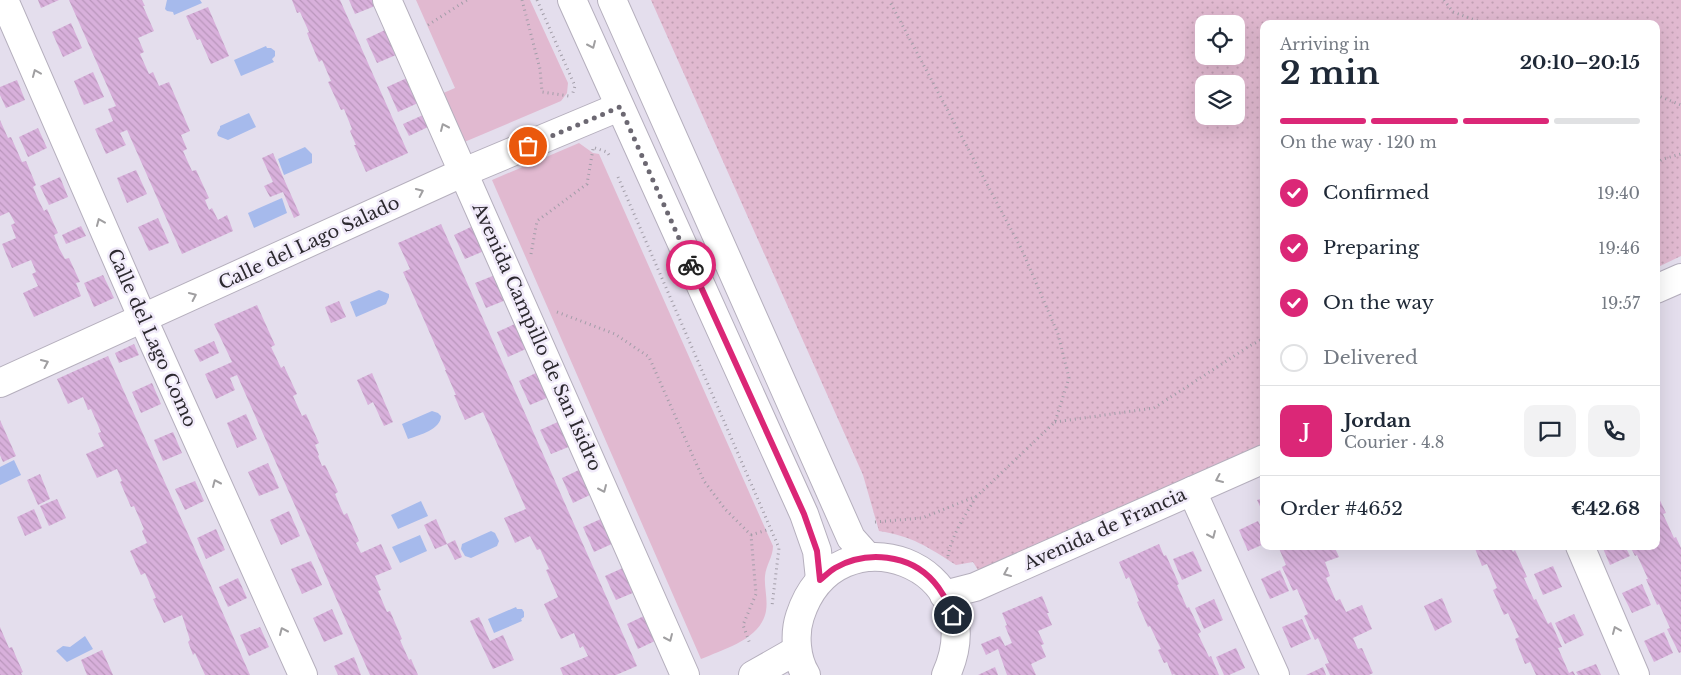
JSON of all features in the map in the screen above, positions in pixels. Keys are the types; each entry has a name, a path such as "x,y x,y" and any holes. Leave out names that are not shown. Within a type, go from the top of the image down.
{"street":[{"name":"Calle del Lago Como","path":"4,0 143,319 304,675"},
{"name":"Avenida Campillo de San Isidro","path":"387,0 685,675"},
{"path":"572,0 804,514 817,551 820,580"},
{"path":"612,0 851,538 868,557"},
{"name":"Calle del Lago Salado","path":"0,383 464,172 620,107"},
{"path":"1660,286 1681,278"},
{"name":"Avenida de Francia","path":"944,595 975,587 1260,461"},
{"path":"1192,491 1275,675"},
{"path":"1582,550 1635,675"},
{"path":"753,675 802,663 797,625 805,600 820,580 834,568 851,561 868,557 886,557 919,569 934,580 944,595 953,615 956,637 953,659 946,675"}],"path":[{"path":"406,42 434,20 467,0"},
{"path":"522,0 540,69 542,92 582,99 584,140 594,147 607,152 611,161"},
{"path":"534,260 530,252 537,221 587,184 597,137 569,108 575,86 537,0"},
{"path":"889,0 1022,250 1058,334 1069,378 1055,422 977,496 956,531 948,557"},
{"path":"1444,0 1453,12 1475,20"},
{"path":"1660,97 1681,105"},
{"path":"1660,161 1681,154"},
{"path":"615,170 779,548 771,610"},
{"path":"556,312 615,334 649,357 704,481 725,509 751,535 756,594 743,625 752,648 757,641"},
{"path":"1055,422 1154,408 1260,340"},
{"path":"867,523 922,518 977,496"},
{"path":"751,535 770,529"}],"shaded area":[{"path":"416,0 530,0 568,83 567,93 561,101 462,143 441,94 455,88"},
{"path":"651,0 1681,0 1681,256 1660,266 1660,20 1260,20 1260,447 1033,550 978,570 973,562 956,565 919,543 891,533 879,531 863,475"},
{"path":"579,143 593,153 599,154 773,546 765,576 766,611 763,621 757,629 740,642 701,659 492,180"}],"water":[{"path":"167,0 200,0 202,3 174,15 173,12 165,9"},
{"path":"266,46 275,51 275,56 272,59 274,62 241,76 234,60"},
{"path":"249,113 256,127 228,140 218,136 217,133 220,126"},
{"path":"305,147 312,154 312,163 284,175 278,159"},
{"path":"282,198 287,213 254,228 248,213"},
{"path":"379,290 389,294 386,304 356,317 350,302"},
{"path":"432,411 441,416 438,425 429,431 408,439 402,424"},
{"path":"14,460 21,475 0,485 0,467"},
{"path":"421,501 428,516 398,529 391,515"},
{"path":"491,531 495,533 499,541 497,546 471,558 465,556 461,549 462,544"},
{"path":"420,535 427,551 400,563 392,547"},
{"path":"516,607 524,612 522,621 494,633 488,619"},
{"path":"85,636 93,649 67,662 56,651 63,646 70,647"}],"building":[{"path":"38,0 59,0 41,8"},
{"path":"69,0 142,0 154,31 138,38 144,52 140,54 149,74 153,72 159,86 169,82 190,131 181,135 187,149 183,151 192,171 196,170 209,198 205,200 209,210 212,208 218,220 227,215 233,231 182,254 127,130 120,133 126,145 106,154 95,129 113,121 108,109 116,106"},
{"path":"292,0 340,0 408,153 366,172 354,145 356,145 350,131 352,129 344,109 341,110 328,82 331,81 322,60 319,62 307,33 309,32 300,12 297,13"},
{"path":"349,0 372,0 375,6 355,14"},
{"path":"208,7 229,56 211,64 200,39 197,40 186,16"},
{"path":"71,23 82,48 63,57 52,32"},
{"path":"385,30 396,55 377,63 366,39"},
{"path":"93,72 104,97 84,105 74,81"},
{"path":"407,78 418,103 398,112 387,87"},
{"path":"17,80 25,100 6,108 0,95 0,87"},
{"path":"423,115 428,127 409,136 403,124"},
{"path":"0,120 8,138 11,137 22,162 26,161 36,185 33,187 38,199 44,211 47,209 58,233 54,235 59,248 65,259 69,258 80,282 76,283 81,296 34,317 23,293 38,286 32,274 36,272 31,260 12,268 2,244 16,238 11,225 15,223 9,212 0,216"},
{"path":"38,128 47,148 28,157 19,137"},
{"path":"273,153 300,215 294,218 283,192 270,197 264,186 273,182 262,158"},
{"path":"136,170 147,194 127,203 117,178"},
{"path":"60,177 68,197 49,205 40,186"},
{"path":"158,218 169,243 149,251 138,227"},
{"path":"441,224 637,666 616,675 563,675 560,668 588,656 583,646 580,648 574,633 561,639 549,615 544,604 558,597 546,570 549,569 540,549 537,550 530,536 515,543 504,518 526,509 483,412 465,420 446,370 403,272 410,269 398,243"},
{"path":"81,226 86,236 66,244 62,235"},
{"path":"473,226 484,251 465,259 454,235"},
{"path":"103,275 114,298 94,307 84,283"},
{"path":"495,275 506,300 486,308 475,283"},
{"path":"339,301 346,317 331,323 325,307"},
{"path":"257,305 275,345 271,347 281,368 284,366 297,394 293,396 302,416 306,414 319,443 315,445 318,456 322,466 325,465 338,492 335,494 344,515 347,513 359,541 356,543 361,553 381,544 392,569 375,576 381,590 378,591 387,612 390,611 402,639 400,640 418,675 370,675 237,375 230,378 235,390 216,399 205,374 232,362 214,324"},
{"path":"517,323 528,348 508,357 497,332"},
{"path":"214,341 219,353 200,362 194,350"},
{"path":"134,344 139,355 119,363 115,353"},
{"path":"108,356 250,675 205,675 195,653 193,655 188,642 190,640 182,615 164,623 153,599 156,598 145,573 141,575 130,551 147,543 142,531 144,529 134,506 131,507 120,482 122,481 117,469 97,478 86,454 104,446 98,433 101,432 91,409 88,410 83,397 68,404 57,379"},
{"path":"538,372 549,397 530,405 519,381"},
{"path":"372,373 393,422 384,426 373,402 368,405 357,380"},
{"path":"152,383 161,404 141,413 132,392"},
{"path":"246,414 257,439 237,448 227,423"},
{"path":"0,420 16,456 3,462 0,455"},
{"path":"560,421 571,446 551,454 540,430"},
{"path":"173,432 182,453 163,461 154,440"},
{"path":"268,463 279,488 259,496 248,472"},
{"path":"581,469 592,494 573,503 562,478"},
{"path":"40,474 50,499 38,505 27,480"},
{"path":"195,481 204,501 185,510 175,489"},
{"path":"57,499 66,518 49,526 40,506"},
{"path":"1660,500 1666,513 1663,514 1674,538 1676,537 1681,548 1681,652 1679,653 1667,629 1670,628 1659,604 1657,605 1646,579 1648,579 1637,555 1635,556 1632,550 1660,550"},
{"path":"34,509 42,528 25,536 17,517"},
{"path":"289,511 300,536 281,545 270,520"},
{"path":"603,518 614,543 594,552 583,527"},
{"path":"436,519 447,544 435,549 424,525"},
{"path":"1258,521 1260,525 1260,546 1248,551 1239,530"},
{"path":"216,529 225,550 206,559 197,538"},
{"path":"455,540 462,557 455,560 447,544"},
{"path":"1159,544 1179,584 1177,585 1187,608 1189,607 1201,632 1198,634 1209,657 1211,656 1219,675 1172,675 1167,662 1164,663 1158,650 1161,649 1150,626 1148,627 1129,577 1126,579 1119,562"},
{"path":"1280,550 1336,550 1339,557 1325,562 1330,576 1326,578 1336,601 1340,599 1346,612 1362,605 1372,629 1353,638 1358,649 1362,648 1373,673 1369,675 1330,675 1325,664 1329,663 1318,638 1315,640 1304,616 1308,614 1297,589 1293,591 1282,567 1286,565"},
{"path":"1476,550 1512,550 1513,552 1515,550 1527,577 1524,578 1534,600 1536,599 1548,624 1551,622 1562,647 1558,648 1569,673 1573,671 1575,675 1536,675 1530,662 1525,664 1515,639 1519,637 1508,613 1504,615 1493,590 1497,588 1487,564 1482,566"},
{"path":"1604,550 1627,550 1630,556 1610,565"},
{"path":"1193,551 1202,571 1182,580 1173,559"},
{"path":"311,561 322,585 302,594 291,569"},
{"path":"1553,566 1562,587 1543,595 1534,574"},
{"path":"625,567 635,592 616,600 605,576"},
{"path":"1280,570 1289,591 1270,599 1261,579"},
{"path":"238,578 247,598 228,607 219,587"},
{"path":"1642,584 1651,605 1632,613 1622,593"},
{"path":"1042,596 1052,625 1038,631 1044,644 1041,645 1046,657 1031,664 1036,675 1007,675 998,649 986,655 981,644 1000,636 1005,646 1012,643 1002,613"},
{"path":"1442,598 1452,622 1435,631 1424,606"},
{"path":"1214,599 1223,620 1204,629 1195,608"},
{"path":"332,609 343,634 324,642 313,618"},
{"path":"1574,614 1584,635 1565,644 1555,623"},
{"path":"646,615 657,640 638,649 627,624"},
{"path":"479,617 490,641 503,635 514,660 493,669 470,621"},
{"path":"1302,619 1311,639 1291,648 1282,627"},
{"path":"0,627 9,648 12,647 23,672 21,673 22,675 0,675"},
{"path":"260,627 269,647 249,656 240,635"},
{"path":"1664,632 1673,653 1654,662 1644,641"},
{"path":"1236,648 1245,668 1229,675 1224,675 1216,657"},
{"path":"102,650 113,675 87,675 81,660"},
{"path":"354,657 361,675 338,675 334,666"},
{"path":"1596,664 1601,675 1578,675 1576,672"},
{"path":"995,667 998,675 978,675"},
{"path":"1323,667 1326,675 1306,675"}],"way so far":[{"path":"528,146 620,107 691,265"}],"route":[{"path":"691,265 804,514 817,551 820,580 834,568 851,561 868,557 886,557 919,569 934,580 944,595 953,615"}]}
